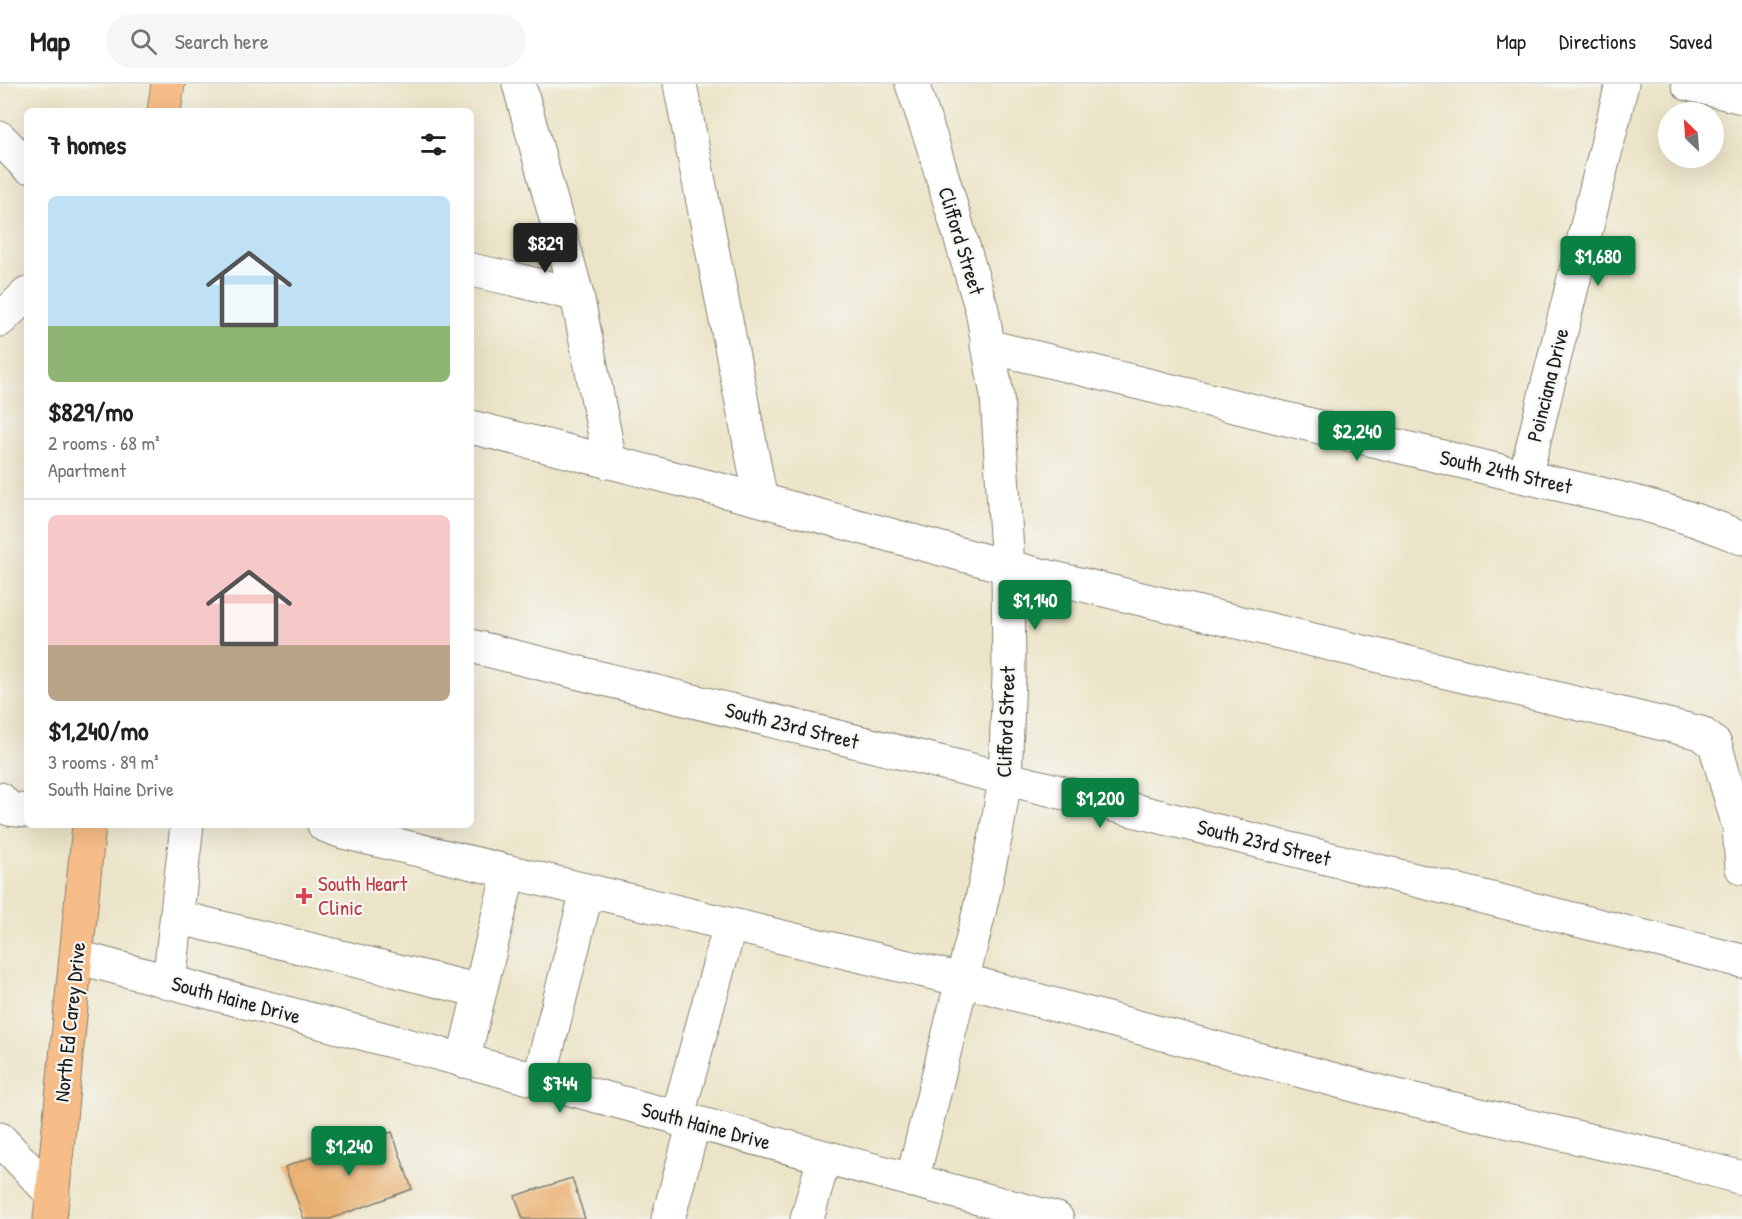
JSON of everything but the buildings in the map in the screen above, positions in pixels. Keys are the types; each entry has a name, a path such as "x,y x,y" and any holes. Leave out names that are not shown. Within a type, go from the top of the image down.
{"main road":[{"path":"164,108 168,84"},
{"name":"North Ed Carey Drive","path":"51,1207 89,828"}],"street":[{"path":"519,84 577,296 608,451 607,462"},
{"path":"680,84 760,500"},
{"name":"Clifford Street","path":"912,84 932,141 982,310 997,396 1008,567 1009,675 1005,779 979,913 912,1181"},
{"name":"Poinciana Drive","path":"1525,477 1622,84"},
{"path":"1688,84 1742,98"},
{"path":"0,138 24,163"},
{"path":"474,271 577,296"},
{"path":"0,320 24,297"},
{"name":"South 24th Street","path":"987,346 1606,495 1690,519 1742,538"},
{"path":"474,429 760,500 1008,567 1701,733 1715,744 1739,827 1742,868"},
{"name":"South 23rd Street","path":"474,647 1742,961"},
{"path":"0,800 9,809 24,811"},
{"path":"169,982 187,828"},
{"path":"332,828 962,980 1380,1092 1684,1162 1742,1178"},
{"path":"463,1061 509,872"},
{"path":"539,1082 587,891"},
{"path":"177,917 480,991"},
{"path":"668,1219 686,1121 730,925"},
{"name":"South Haine Drive","path":"77,957 1057,1219"},
{"path":"0,1139 51,1207"},
{"path":"807,1219 824,1158"}],"place":[{"name":"South Heart Clinic","path":"304,896"}]}
